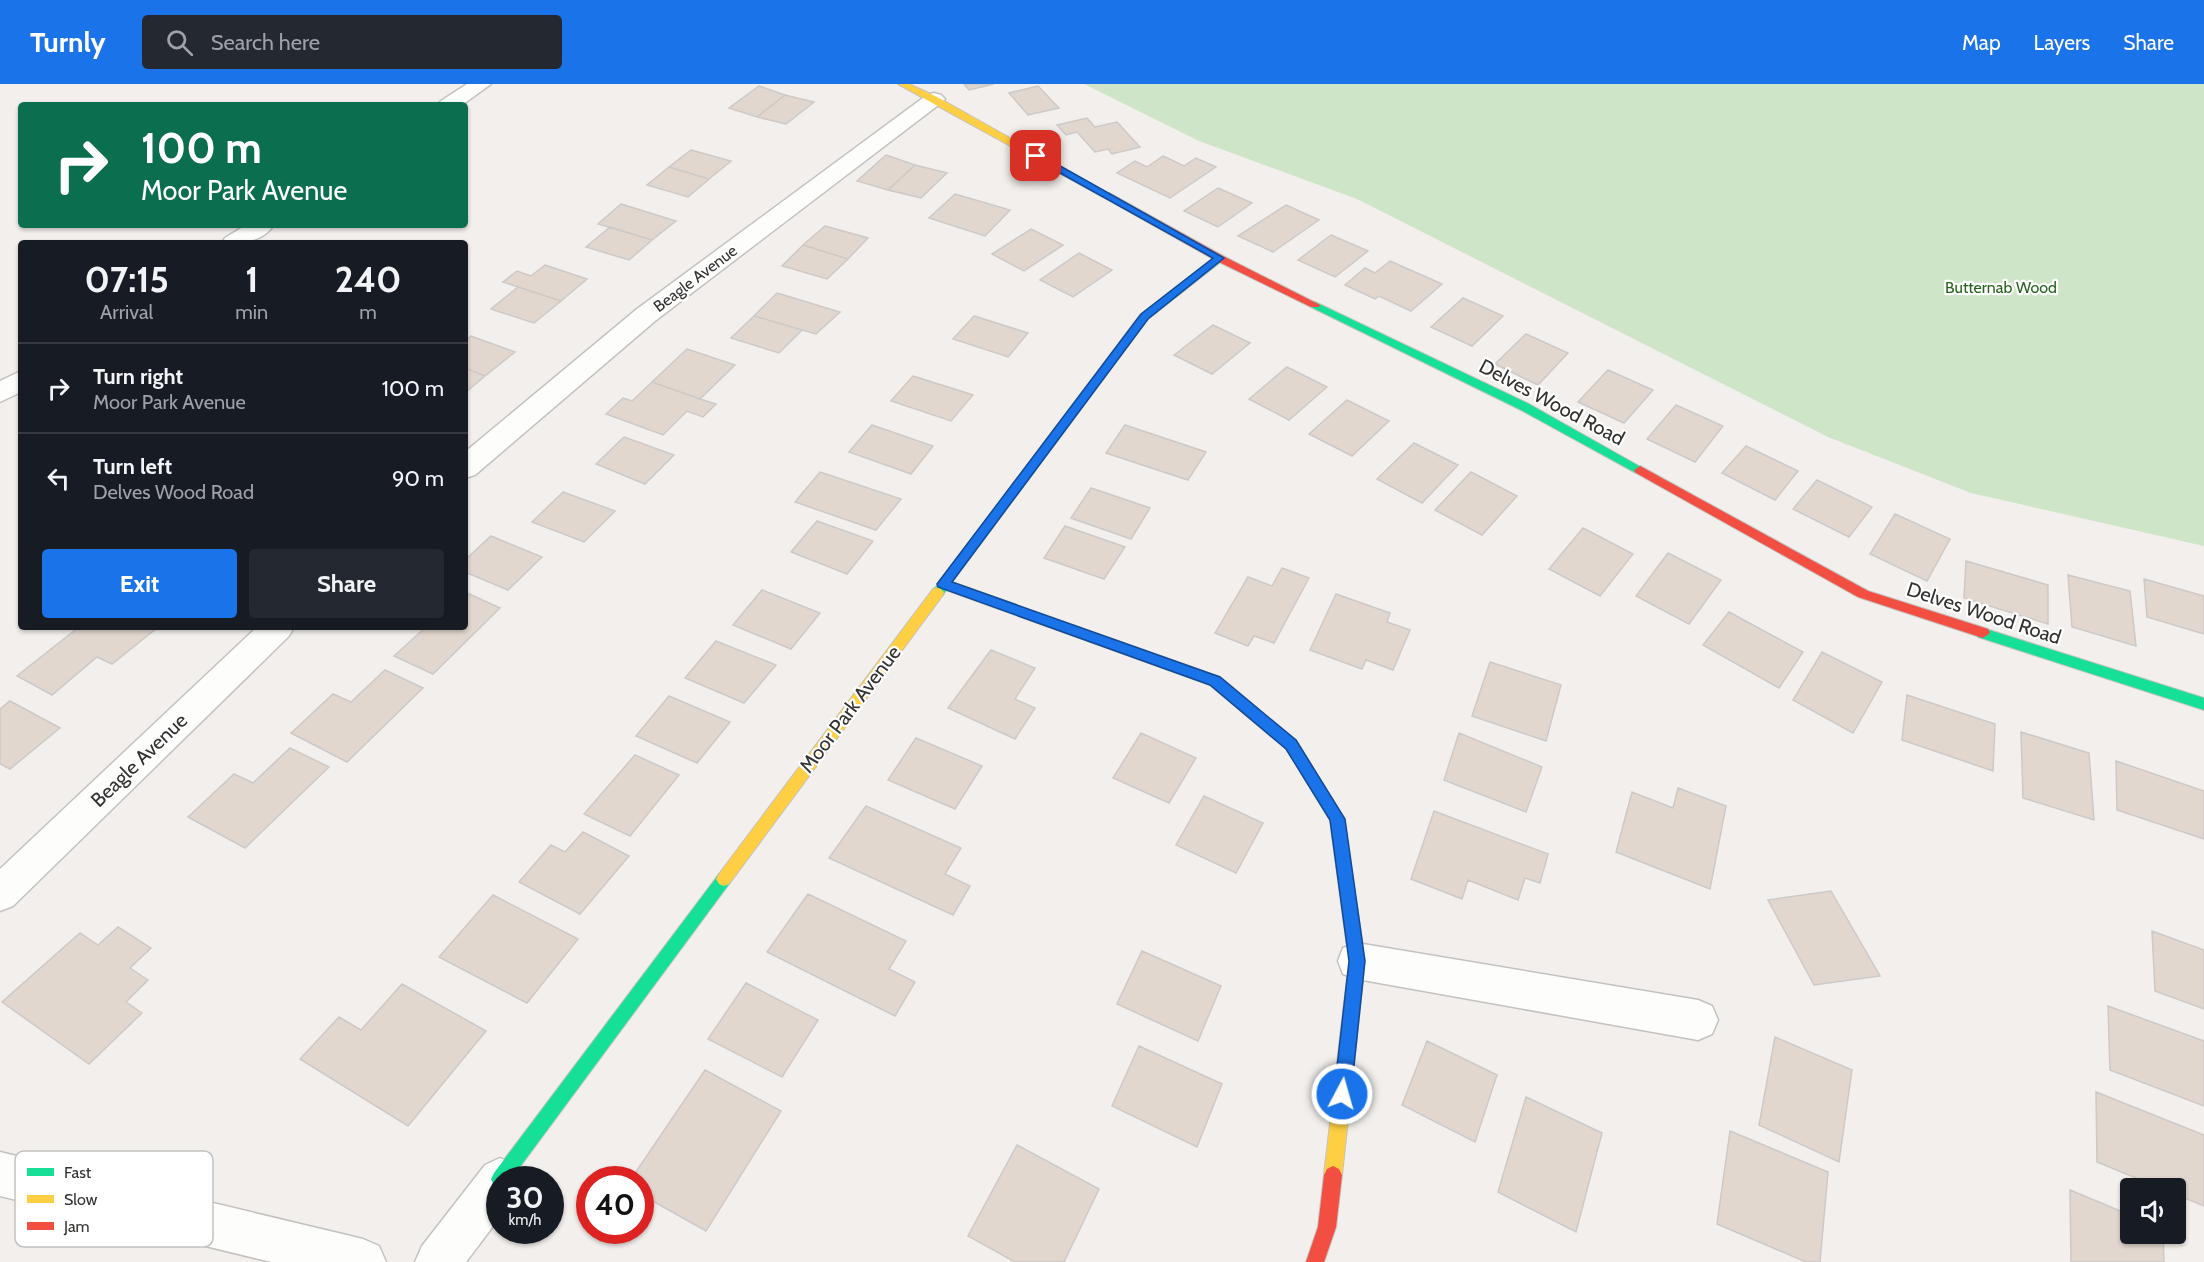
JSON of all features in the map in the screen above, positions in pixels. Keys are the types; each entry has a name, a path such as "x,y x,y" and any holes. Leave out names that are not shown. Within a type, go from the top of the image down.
{"street":[{"path":"453,102 481,84"},
{"name":"Delves Wood Road","path":"902,84 934,99 1219,258 1525,407 1863,594 2204,704"},
{"name":"Beagle Avenue","path":"468,465 646,315 934,99"},
{"path":"239,240 257,228"},
{"name":"Moor Park Avenue","path":"510,1166 1144,317 1219,258"},
{"path":"0,393 18,382"},
{"path":"943,584 1215,681 1291,744 1337,819 1357,961 1327,1227 1315,1262"},
{"name":"Beagle Avenue","path":"0,894 275,630"},
{"path":"1357,961 1698,1020"},
{"path":"0,1174 15,1178"},
{"name":"Moor Park Avenue","path":"438,1262 486,1198"},
{"path":"213,1226 363,1262"}],"green space":[{"name":"Butternab Wood","path":"1084,84 2204,84 2204,546 1971,493 1828,437 1357,199 1199,141"}],"building":[{"path":"964,84 994,84 969,90"},
{"path":"759,86 785,95 757,117 729,108"},
{"path":"1038,86 1059,108 1028,115 1009,93"},
{"path":"785,95 814,102 786,124 757,117"},
{"path":"1087,118 1095,127 1117,122 1140,147 1112,154 1108,149 1095,152 1077,132 1066,135 1057,125"},
{"path":"691,150 731,161 709,179 669,167"},
{"path":"886,155 915,165 888,190 857,181"},
{"path":"1163,156 1184,166 1196,158 1216,167 1170,198 1117,173 1135,161 1147,167"},
{"path":"915,165 947,173 921,198 888,190"},
{"path":"669,167 709,179 688,197 647,185"},
{"path":"1218,188 1252,203 1218,227 1184,211"},
{"path":"955,194 1010,210 985,236 929,218"},
{"path":"621,204 676,221 652,240 598,224"},
{"path":"1286,205 1319,220 1273,252 1238,236"},
{"path":"825,226 868,238 848,259 803,245"},
{"path":"610,227 652,240 629,260 586,247"},
{"path":"1031,229 1063,245 1024,271 992,254"},
{"path":"1331,235 1368,251 1335,277 1298,260"},
{"path":"803,245 848,259 827,279 782,266"},
{"path":"1079,253 1112,270 1073,297 1040,280"},
{"path":"1390,261 1442,284 1411,311 1379,296 1375,299 1345,285 1365,268 1375,273"},
{"path":"545,265 587,279 561,301 503,282 517,271 531,276"},
{"path":"518,287 561,301 534,323 491,309"},
{"path":"777,293 840,312 816,334 754,316"},
{"path":"1463,298 1503,316 1472,346 1431,327"},
{"path":"754,316 802,330 779,353 731,338"},
{"path":"974,316 1028,333 1008,357 953,339"},
{"path":"1213,325 1250,343 1212,374 1174,355"},
{"path":"1526,334 1568,353 1538,385 1495,364"},
{"path":"471,336 515,352 485,376 468,369 468,338"},
{"path":"687,349 735,365 700,399 652,382"},
{"path":"1287,367 1327,387 1289,420 1249,399"},
{"path":"468,369 485,376 468,390"},
{"path":"1608,370 1653,390 1624,423 1578,402"},
{"path":"913,376 973,395 951,421 891,401"},
{"path":"652,382 716,404 703,417 687,411 663,435 606,414 623,398 632,401"},
{"path":"1347,400 1389,421 1352,456 1309,434"},
{"path":"1676,405 1723,426 1695,462 1647,439"},
{"path":"872,425 933,446 911,474 849,452"},
{"path":"1125,425 1206,452 1188,480 1106,453"},
{"path":"624,437 674,455 645,484 596,464"},
{"path":"1414,443 1458,465 1422,503 1377,479"},
{"path":"1746,446 1798,471 1775,500 1722,473"},
{"path":"820,472 901,499 876,530 795,502"},
{"path":"1471,472 1517,496 1482,535 1435,510"},
{"path":"1817,480 1872,507 1849,537 1793,509"},
{"path":"1091,488 1150,508 1131,539 1071,518"},
{"path":"563,492 615,511 584,542 532,522"},
{"path":"1895,514 1950,539 1927,581 1870,554"},
{"path":"817,521 873,541 847,574 791,552"},
{"path":"1065,526 1125,547 1104,579 1044,558"},
{"path":"1583,528 1633,554 1600,596 1549,569"},
{"path":"491,536 542,557 508,590 468,573 468,557"},
{"path":"1668,553 1721,580 1689,624 1636,596"},
{"path":"1966,561 2048,585 2048,624 1964,598"},
{"path":"1282,568 1309,578 1274,643 1254,636 1248,646 1215,633 1248,577 1272,586"},
{"path":"2068,575 2130,591 2136,646 2072,627"},
{"path":"2144,579 2204,596 2204,634 2147,617"},
{"path":"762,590 820,613 791,649 733,625"},
{"path":"468,593 500,608 433,674 394,656 423,630 468,630"},
{"path":"1336,594 1390,613 1387,622 1410,630 1393,670 1366,660 1362,669 1310,650"},
{"path":"1729,612 1803,652 1779,688 1703,645"},
{"path":"75,630 154,630 112,664 97,657 52,695 17,676"},
{"path":"716,641 776,665 744,703 685,678"},
{"path":"991,650 1035,668 1015,699 1035,708 1015,739 948,708"},
{"path":"1822,652 1882,682 1853,733 1793,700"},
{"path":"1490,662 1561,685 1546,741 1472,716"},
{"path":"385,670 423,688 347,762 291,733 333,694 351,702"},
{"path":"1907,695 1995,724 1993,771 1902,740"},
{"path":"669,696 730,722 697,763 636,736"},
{"path":"10,701 60,728 10,769 0,764 0,709"},
{"path":"2021,732 2089,753 2094,820 2023,798"},
{"path":"1141,733 1196,758 1169,803 1113,778"},
{"path":"1459,733 1542,767 1526,812 1444,780"},
{"path":"916,738 982,766 955,809 888,780"},
{"path":"290,748 329,767 245,848 188,817 234,774 253,783"},
{"path":"635,755 679,775 630,836 584,814"},
{"path":"2116,761 2204,791 2204,839 2117,810"},
{"path":"1678,788 1726,806 1710,889 1616,852 1632,792 1673,808"},
{"path":"1204,796 1263,823 1236,873 1176,845"},
{"path":"866,806 961,848 945,874 970,886 953,915 829,858"},
{"path":"1434,811 1548,854 1540,883 1525,878 1518,900 1468,880 1462,899 1411,879"},
{"path":"583,832 629,856 580,914 519,882 551,845 565,852"},
{"path":"1831,891 1880,976 1814,985 1768,900"},
{"path":"808,894 906,941 889,969 915,982 895,1016 767,952"},
{"path":"493,895 578,939 527,1003 439,957"},
{"path":"118,927 151,948 130,968 148,980 126,1002 142,1013 89,1064 2,1002 80,933 98,945"},
{"path":"2152,931 2204,950 2204,1009 2155,991"},
{"path":"1142,951 1221,986 1198,1041 1117,1004"},
{"path":"746,983 818,1020 782,1077 708,1039"},
{"path":"402,984 486,1031 408,1126 300,1059 339,1017 361,1030"},
{"path":"2108,1006 2204,1041 2204,1106 2110,1070"},
{"path":"1775,1037 1852,1070 1839,1162 1759,1125"},
{"path":"1427,1041 1497,1075 1475,1142 1402,1105"},
{"path":"1139,1046 1222,1084 1197,1147 1112,1106"},
{"path":"705,1070 781,1111 706,1231 654,1202 654,1166 640,1166"},
{"path":"2096,1092 2204,1135 2204,1206 2186,1199 2186,1178 2136,1178 2097,1162"},
{"path":"1526,1097 1602,1133 1576,1232 1498,1192"},
{"path":"1730,1131 1828,1172 1820,1262 1806,1262 1717,1224"},
{"path":"1017,1145 1099,1189 1064,1262 1015,1262 968,1236"},
{"path":"2070,1190 2120,1211 2120,1244 2163,1244 2164,1262 2071,1262"}],"traffic: fast":[{"path":"938,592 1144,317 1219,258"},
{"path":"1315,305 1525,407 1640,470"},
{"path":"943,584 1215,681 1253,713"},
{"path":"1983,633 2204,704"},
{"path":"510,1166 724,879"}],"traffic: slow":[{"path":"902,84 934,99 1106,195"},
{"path":"724,879 938,592"},
{"path":"1253,713 1291,744 1337,819 1357,961 1333,1175"}],"traffic: jam":[{"path":"1106,195 1219,258 1315,305"},
{"path":"1640,470 1863,594 1983,633"},
{"path":"1315,1262 1327,1227 1333,1175"}],"route":[{"path":"1036,156 1219,258 1144,317 943,584 1215,681 1291,744 1337,819 1357,961 1342,1094"}]}
